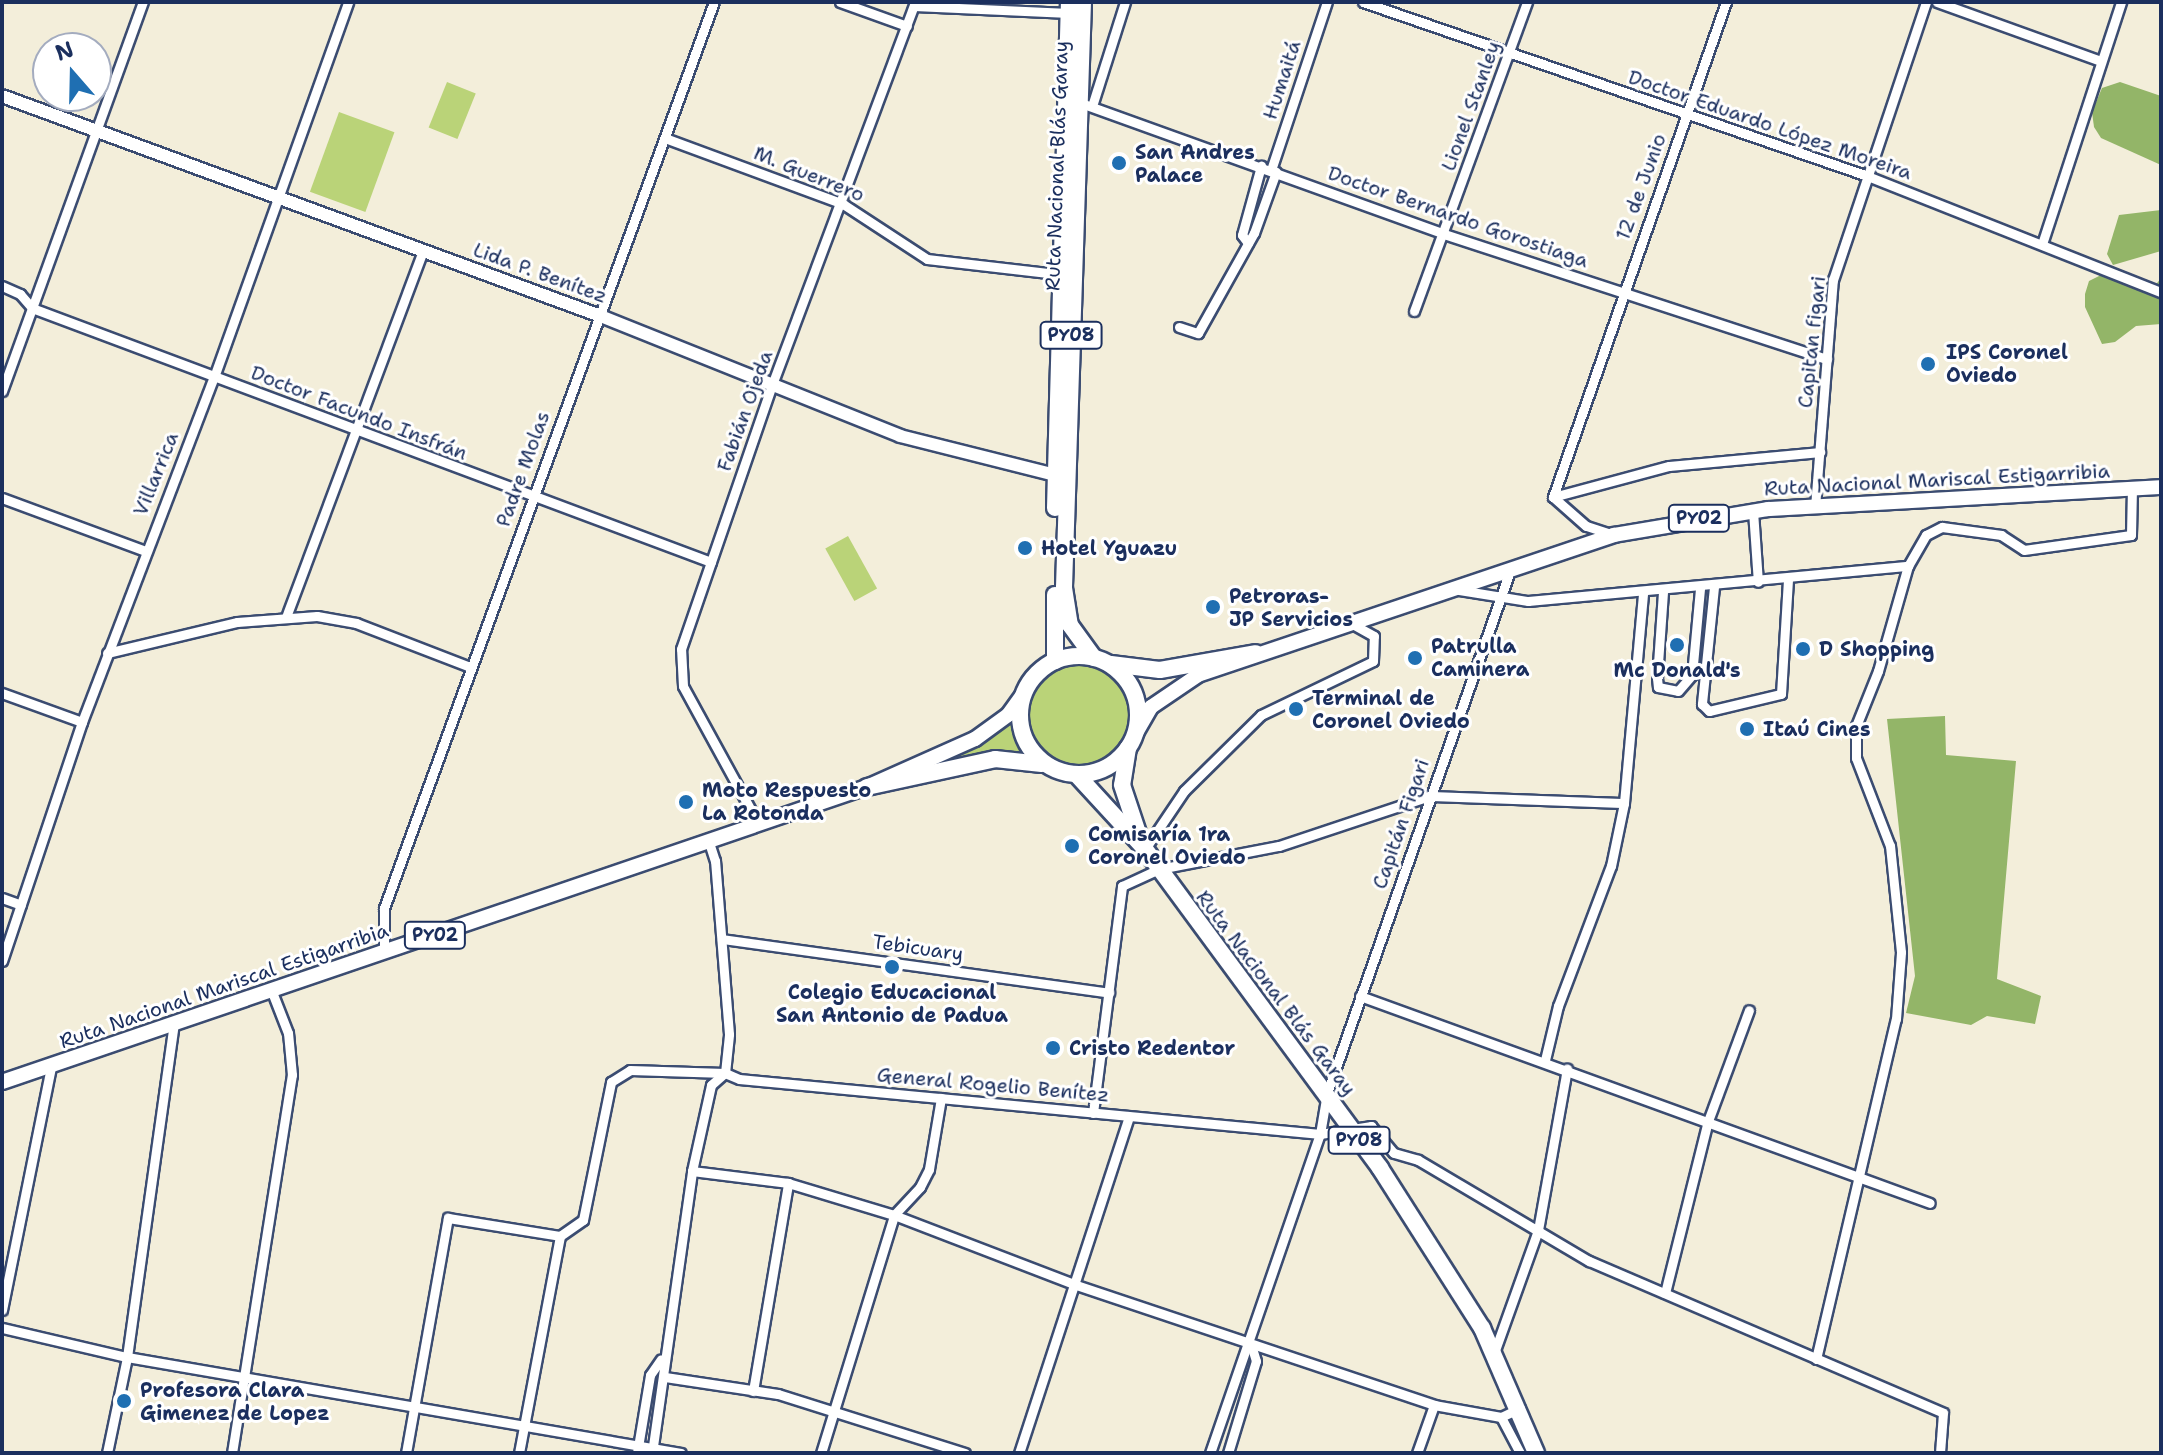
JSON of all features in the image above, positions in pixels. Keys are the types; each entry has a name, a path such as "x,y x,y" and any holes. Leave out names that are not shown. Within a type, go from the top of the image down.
{"highway":[{"name":"Ruta Nacional Blás Garay","path":"1055,661 1067,275 1083,2"},
{"name":"Ruta Nacional Blás Garay","path":"1069,8 1079,104"},
{"name":"Ruta Nacional Blás Garay","path":"1060,477 1064,600 1076,638 1100,661"},
{"name":"PY02","path":"1024,693 1055,661 1100,661 1160,670 1256,653"},
{"path":"1100,661 1131,688 1137,723 1130,744"},
{"path":"1024,693 1020,709 1025,740 1046,764"},
{"name":"Ruta Nacional Blás Garay","path":"1130,744 1122,785 1145,849"},
{"name":"PY02","path":"867,787 995,759 1046,764 1076,774 1109,766 1130,744"},
{"name":"Ruta Nacional Blás Garay","path":"1076,774 1145,849 1354,1132 1494,1353 1520,1408 1536,1453"}],"main road":[{"name":"Ruta Nacional Mariscal Estigarribia","path":"1256,653 1614,535 1753,511 2161,487"},
{"name":"PY02","path":"1130,744 1151,707 1172,689 1256,653"},
{"name":"PY02","path":"867,787 975,739 1008,715 1024,693"},
{"name":"Ruta Nacional Mariscal Estigarribia","path":"2,1082 867,787"}],"street":[{"path":"2,391 143,2"},
{"name":"Villarrica","path":"2,961 82,722 214,377 348,2"},
{"name":"Padre Molas","path":"384,952 384,908 714,2"},
{"path":"840,2 907,26"},
{"path":"1079,104 1125,2"},
{"name":"Humaitá","path":"1269,169 1327,2"},
{"name":"Doctor Eduardo López Moreira","path":"1363,2 1865,175 2161,292"},
{"name":"Lionel Stanley","path":"1414,311 1527,2"},
{"name":"12 de Junio","path":"1553,497 1621,293 1726,2"},
{"name":"Capitan figari","path":"1815,507 1833,280 1865,175 1926,2"},
{"path":"1937,2 2101,61"},
{"path":"2042,244 2121,2"},
{"path":"914,4 1069,8"},
{"name":"Fabián Ojeda","path":"759,825 683,686 679,664 773,382 843,204 914,4"},
{"name":"Lida P. Benítez","path":"2,96 598,315 773,382 900,436 1060,477"},
{"name":"Doctor Bernardo Gorostiaga","path":"1079,104 1269,169 1444,234 1827,359"},
{"name":"M. Guerrero","path":"665,138 843,204 927,259 1067,275"},
{"path":"1248,243 1242,235 1269,169"},
{"path":"1179,327 1198,333 1248,243 1269,169"},
{"path":"286,617 423,251"},
{"name":"Doctor Facundo Insfrán","path":"2,286 20,294 32,308 711,562"},
{"path":"1553,497 1669,466 1820,452"},
{"path":"1816,1359 1896,1019 1901,952 1890,846 1856,758 1856,726 1878,671 1908,566 1926,535 1942,527 2001,535 2024,550 2131,535 2132,489"},
{"path":"1553,497 1586,526 1614,535"},
{"path":"2,498 145,551"},
{"path":"1753,511 1758,582"},
{"path":"1449,589 1501,593 1528,601 1643,594 1908,566"},
{"name":"Capitán Figari","path":"1251,1345 1320,1134 1327,1093 1511,567"},
{"path":"1714,587 1702,704 1709,711 1781,694 1788,579"},
{"path":"1663,592 1658,687 1678,691 1692,675 1700,588"},
{"path":"1545,1060 1558,1006 1611,866 1624,803 1643,594"},
{"path":"107,653 237,622 286,617 356,623 470,667"},
{"path":"1145,849 1184,791 1261,715 1373,661 1374,636 1350,624"},
{"path":"2,693 82,722"},
{"path":"1093,1113 1122,886 1159,869 1279,846 1429,796 1624,803"},
{"path":"652,1451 665,1377 661,1359 692,1171 711,1085 725,1073 729,1034 722,939 709,842"},
{"path":"2,898 21,905"},
{"name":"Tebicuary","path":"722,939 1109,993"},
{"path":"232,1453 292,1075 288,1033 272,992"},
{"path":"1360,996 1545,1060 1930,1203"},
{"path":"1665,1293 1708,1121 1749,1010"},
{"path":"107,1453 127,1357 174,1024"},
{"path":"2,1310 51,1066"},
{"path":"1494,1353 1538,1230 1567,1069"},
{"name":"General Rogelio Benítez","path":"560,1236 583,1220 611,1082 630,1070 725,1073 739,1079 1093,1113 1320,1134 1354,1132"},
{"path":"821,1453 894,1215 925,1179 941,1098"},
{"path":"1019,1453 1129,1116"},
{"path":"1354,1132 1371,1126 1394,1153 1418,1160 1589,1261 1943,1413 1940,1453"},
{"path":"692,1171 788,1183 894,1215 1076,1285 1434,1405 1501,1417 1520,1408"},
{"path":"753,1391 788,1183"},
{"path":"406,1453 448,1218 560,1236 519,1453"},
{"path":"2,1328 127,1357 414,1405 637,1449 681,1453"},
{"path":"1210,1453 1240,1359 1251,1345"},
{"path":"1228,1453 1256,1361 1251,1345"},
{"path":"637,1449 650,1375 661,1359"},
{"path":"665,1377 753,1391 965,1453"},
{"path":"1417,1453 1434,1405"},
{"path":"1501,1417 1520,1453"}],"green space":[{"path":"447,82 476,94 457,139 429,127"},
{"path":"2120,82 2161,96 2161,165 2101,138 2094,127 2092,112 2102,88"},
{"path":"339,112 394,132 365,212 310,192"},
{"path":"2161,210 2161,251 2113,265 2107,254 2119,215"},
{"path":"2101,275 2154,287 2161,278 2161,324 2136,326 2115,342 2102,344 2085,307 2089,281"},
{"path":"848,536 877,588 854,601 825,549"},
{"path":"1080,665 1100,669 1116,680 1127,696 1131,716 1127,736 1116,752 1100,763 1080,767 1060,763 1044,752 1033,736 1029,716 1033,696 1044,680 1060,669"},
{"path":"1015,715 1015,731 1025,750 930,767 998,731"},
{"path":"1945,716 1946,755 2016,761 1997,979 2041,996 2035,1024 1987,1016 1971,1025 1906,1013 1915,976 1887,719"}],"place":[{"name":"San Andres Palace","path":"1119,163"},
{"name":"IPS Coronel Oviedo","path":"1928,364"},
{"name":"Hotel Yguazu","path":"1025,548"},
{"name":"Petroras- JP Servicios","path":"1213,607"},
{"name":"Mc Donald's","path":"1677,645"},
{"name":"D Shopping","path":"1803,649"},
{"name":"Patrulla Caminera","path":"1415,658"},
{"name":"Terminal de Coronel Oviedo","path":"1296,709"},
{"name":"Itaú Cines","path":"1747,729"},
{"name":"Moto Respuesto La Rotonda","path":"686,802"},
{"name":"Comisaría 1ra Coronel Oviedo","path":"1072,846"},
{"name":"Colegio Educacional San Antonio de Padua","path":"892,967"},
{"name":"Cristo Redentor","path":"1053,1048"},
{"name":"Profesora Clara Gimenez de Lopez","path":"124,1401"}]}
